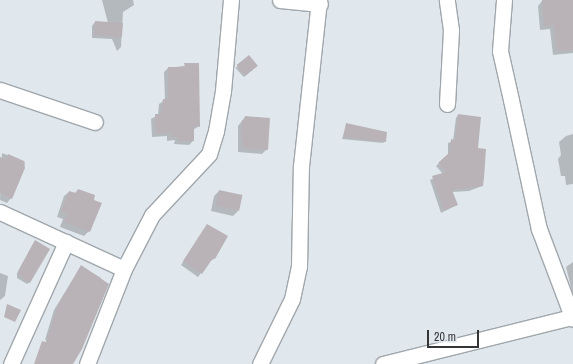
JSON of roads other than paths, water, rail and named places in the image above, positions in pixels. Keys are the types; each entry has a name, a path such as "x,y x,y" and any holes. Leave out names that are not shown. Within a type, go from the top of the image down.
{"street":[{"path":"87,364 124,269 152,215 209,154 216,131 223,91 231,0"},
{"path":"260,364 292,299 299,266 301,166 319,2 280,0"},
{"path":"447,0 451,30 447,104"},
{"path":"382,364 435,358 573,318 539,229 512,107 500,51 504,0"},
{"path":"0,90 95,122"},
{"path":"0,212 124,269"},
{"path":"11,364 66,242"}]}
